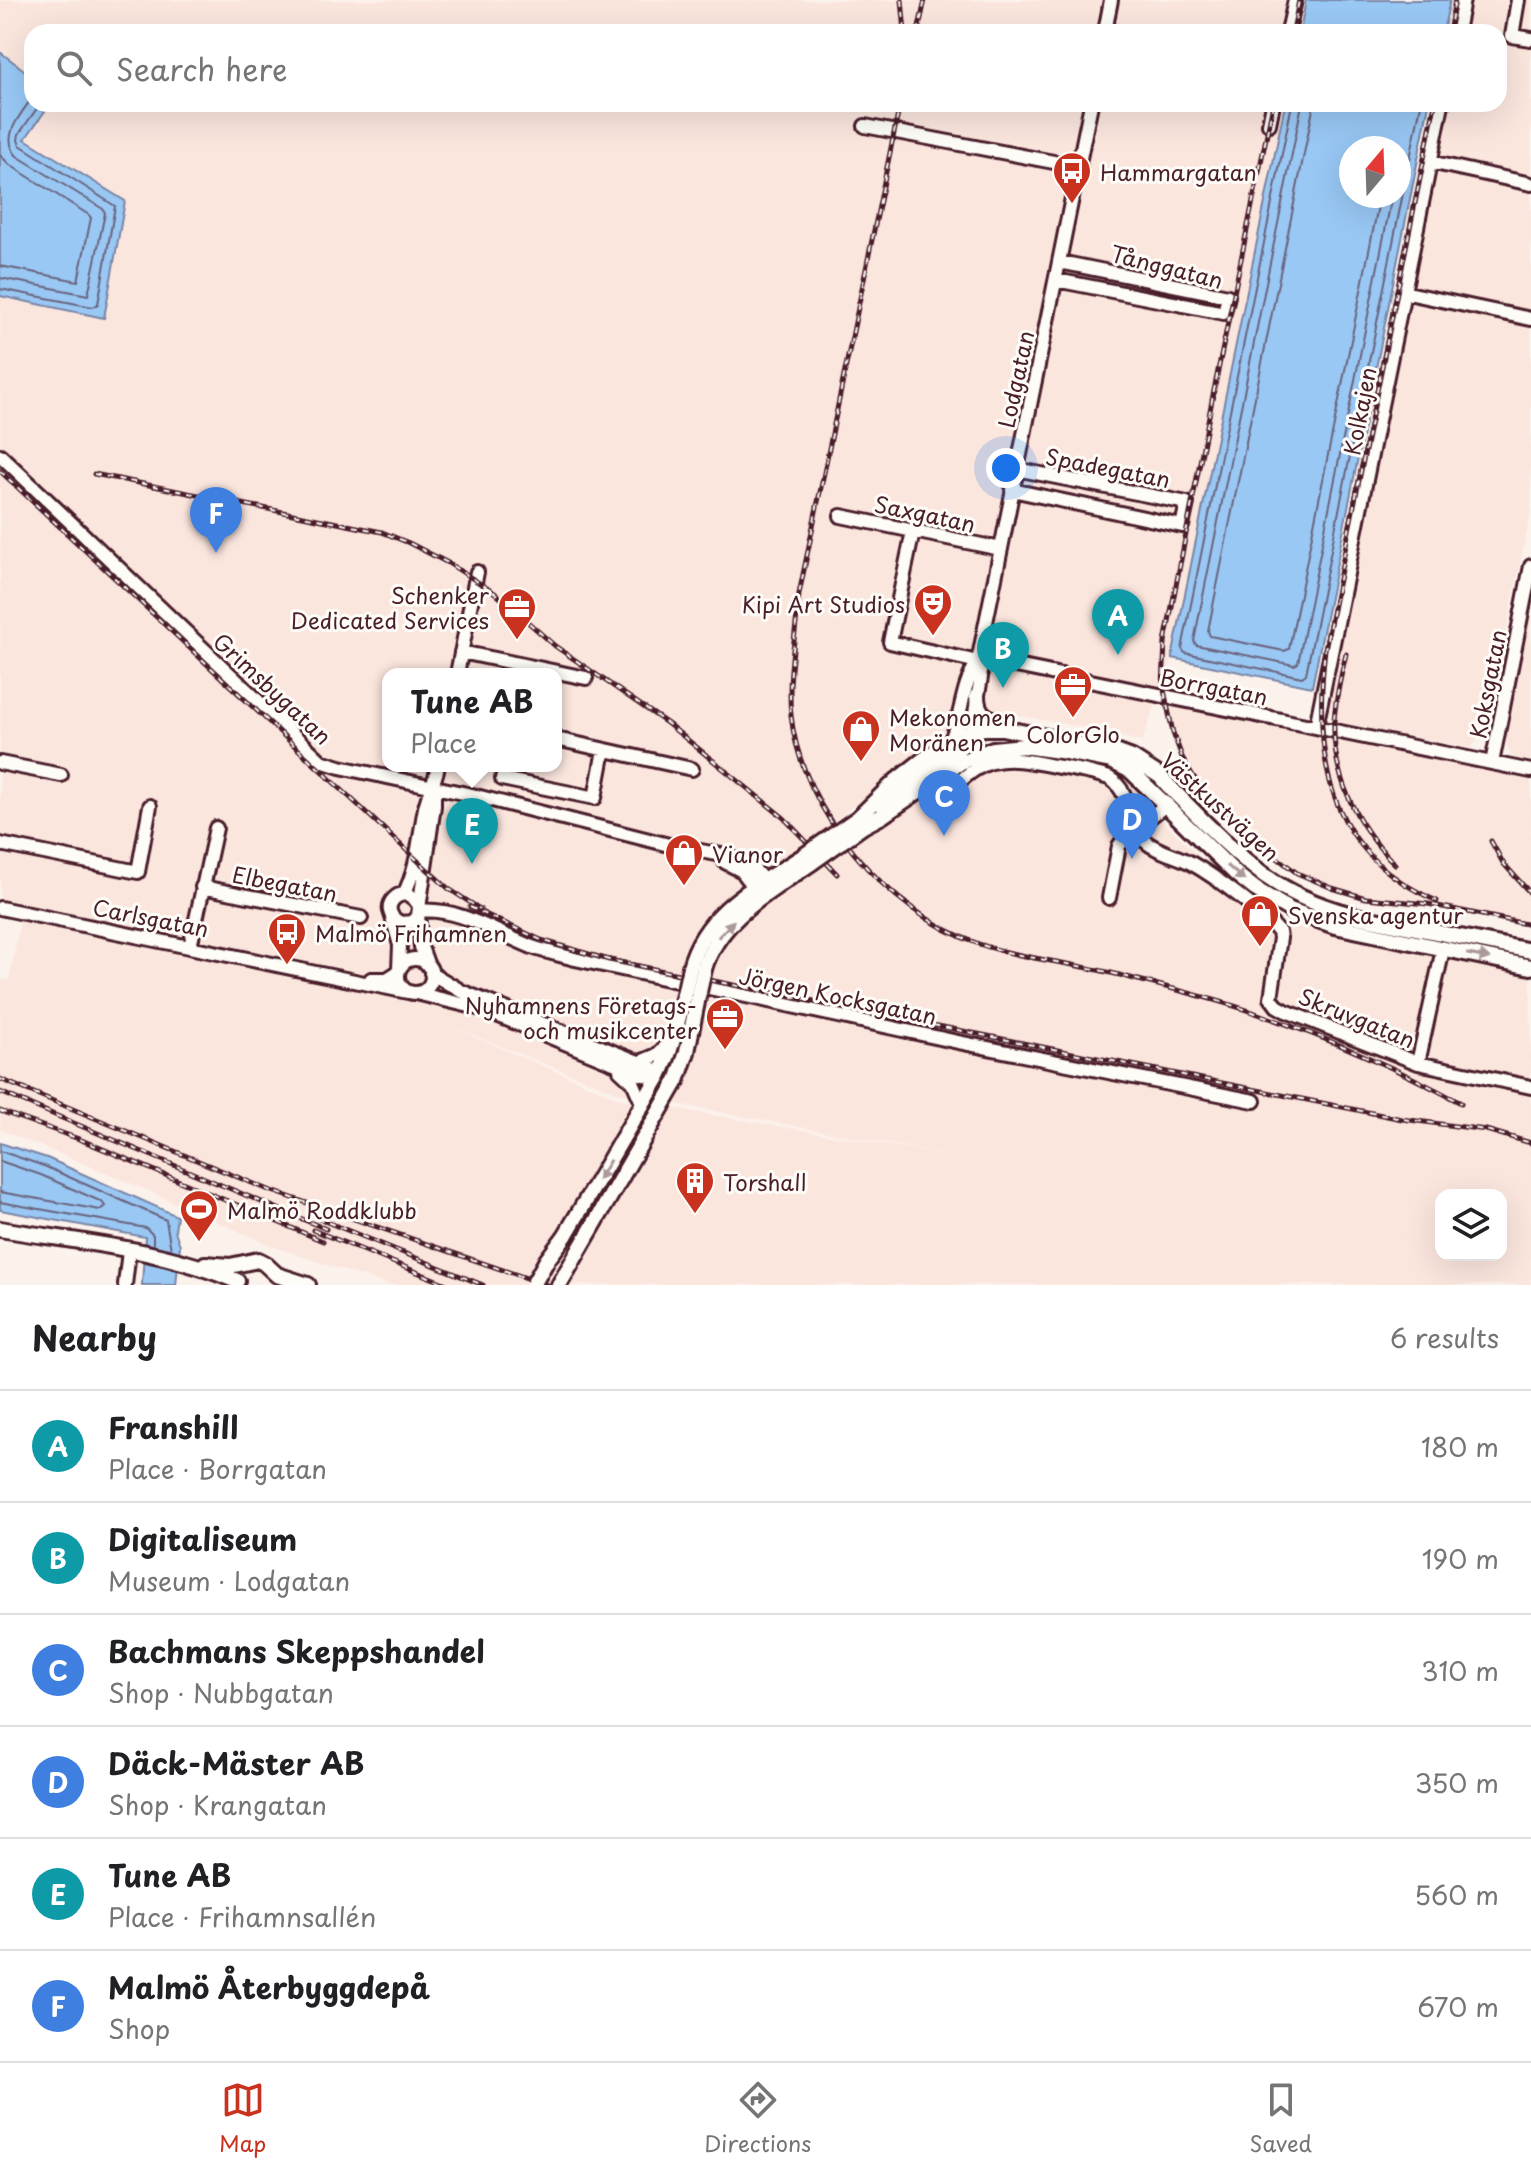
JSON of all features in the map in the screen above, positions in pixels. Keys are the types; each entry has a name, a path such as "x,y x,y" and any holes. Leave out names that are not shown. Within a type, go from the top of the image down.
{"main road":[{"path":"977,696 981,713 989,719 1096,741 1124,751 1144,765"},
{"name":"Västkustvägen","path":"864,822 896,781 961,734 990,727 1022,732 1113,751 1144,765 1160,776 1230,847 1272,881 1315,904 1360,917 1531,951"},
{"path":"864,822 908,784 960,747 972,731"},
{"name":"Västkustvägen","path":"972,731 983,738 1017,741 1123,765 1167,804 1236,874 1290,910 1335,926 1531,967"},
{"name":"Västkustvägen","path":"559,1285 663,1107 682,1068 700,939 714,920 864,822 882,816 961,762 1002,747 1024,746 1060,751"},
{"name":"Västkustvägen","path":"565,1236 659,1076 692,991"},
{"path":"663,1107 665,1087 659,1076 682,1068"},
{"path":"0,1229 181,1262 243,1265"},
{"path":"533,1285 565,1236"},
{"path":"542,1285 565,1236"},
{"path":"181,1262 238,1283 238,1272 243,1265 258,1260 264,1263 271,1278 308,1285"}],"street":[{"path":"1106,24 1111,0"},
{"path":"1290,24 1295,0"},
{"path":"1458,24 1463,0"},
{"path":"1518,0 1512,36 1531,39"},
{"name":"Lodgatan","path":"950,742 970,674 978,662 1090,112"},
{"path":"1269,124 1271,112"},
{"name":"Kolkajen","path":"1316,727 1440,112"},
{"path":"865,126 1080,167"},
{"path":"1430,162 1531,184"},
{"name":"Tånggatan","path":"1056,280 1224,313 1228,296 1060,262"},
{"path":"1403,292 1531,319"},
{"name":"Grimsbygatan","path":"0,455 321,761 737,859 751,866 763,889"},
{"name":"Spadegatan","path":"1012,490 1182,526 1187,503 1016,469"},
{"name":"Saxgatan","path":"841,516 1001,549"},
{"name":"Borrgatan","path":"913,531 890,642 1531,771"},
{"name":"Koksgatan","path":"1492,763 1531,566"},
{"path":"458,668 477,572"},
{"path":"461,652 515,668"},
{"name":"Lodgatan","path":"972,731 981,677 978,662"},
{"name":"Lodgatan","path":"970,674 965,714 972,731"},
{"path":"562,675 586,678"},
{"path":"562,740 692,769"},
{"path":"504,772 502,779 595,798 604,750"},
{"path":"944,798 959,780 982,765 1001,759 1023,759 1109,778 1124,792 1137,829"},
{"path":"0,763 61,775"},
{"path":"419,911 414,897 404,894 395,897 389,909 400,945 400,985 412,992 422,992 429,986 430,969 421,947 419,911 437,772"},
{"path":"1166,784 1169,795 1167,804"},
{"path":"404,894 412,879 426,804 434,787"},
{"path":"1109,898 1119,846 1126,836 1167,804 1174,803 1230,847"},
{"path":"0,844 138,872 150,806"},
{"path":"190,947 216,828"},
{"name":"Skruvgatan","path":"1137,829 1143,840 1155,848 1189,862 1220,882 1279,932 1271,998 1277,1006 1418,1063 1531,1087"},
{"name":"Elbegatan","path":"202,887 361,918"},
{"path":"423,887 439,911"},
{"name":"Carlsgatan","path":"0,908 482,1009 643,1075 659,1076"},
{"path":"392,917 407,924 419,911"},
{"name":"Jörgen Kocksgatan","path":"419,911 439,911 477,922 532,946 575,959 958,1042 1254,1101"},
{"path":"1418,1063 1443,949"},
{"path":"399,971 404,963 419,960 461,991 640,1062 654,1069 659,1076"},
{"name":"Carlsgatan","path":"293,968 379,979 387,979 399,971"},
{"path":"640,1062 657,1055 675,1035"},
{"path":"604,1059 629,1077 643,1102"},
{"path":"125,1285 135,1252"}],"shaded area":[{"path":"0,0 1306,0 1302,24 24,24 24,70 0,52"},
{"path":"1471,0 1531,0 1531,512 1486,727 1471,748 1338,723 1326,699 1447,112 1507,112 1507,24 1466,24"},
{"path":"44,112 1283,112 1172,658 1142,742 990,710 941,737 832,823 766,881 808,878 961,766 996,749 1042,756 1130,783 1161,819 1246,902 1279,923 1531,975 1531,1285 387,1285 274,1247 114,1176 0,1130 0,979 9,980 21,916 0,911 0,296 103,318 25,139","holes":["449,1026 619,1093 958,1157 621,1099"]},
{"path":"1531,605 1531,761 1511,757 1503,735"},
{"path":"1165,697 1531,771 1531,925 1428,904 1366,898 1297,873 1250,837 1193,776 1173,733"}],"water":[{"path":"1306,0 1450,0 1445,24 1302,24"},
{"path":"0,52 24,70 24,112 44,112 25,139 125,201 104,318 0,296"},
{"path":"1283,112 1427,112 1411,194 1411,136 1339,136 1339,208 1408,208 1312,687 1172,658"},
{"path":"0,1143 47,1158 177,1216 175,1231 180,1245 176,1285 142,1285 145,1237 0,1210"}],"railway":[{"path":"902,0 904,24"},
{"path":"920,24 925,0"},
{"path":"1294,24 1299,0"},
{"path":"1450,24 1455,0"},
{"path":"898,112 799,594 792,655 790,700 798,751 812,787 831,821 855,854 882,883 913,909 945,929 997,949 1108,972 1245,1009 1363,1055 1461,1103"},
{"path":"1271,112 1165,642 1163,685 1173,733 1182,757 1208,795 1250,837 1297,873 1366,898 1428,904 1531,925"},
{"path":"1433,112 1325,649 1322,727 1326,764 1335,798 1350,829 1371,857 1400,881 1437,901"},
{"path":"0,471 417,860 449,889 480,909"},
{"path":"94,474 382,532 448,563 495,593 555,646 668,724 784,818 837,874"},
{"path":"1346,654 1335,713 1337,762 1358,817 1395,864"},
{"path":"1491,841 1503,863 1531,894"},
{"path":"470,907 541,940 609,960 1402,1119 1486,1130 1531,1143"},
{"path":"0,1079 269,1190 547,1285"},
{"path":"0,1092 326,1229"},
{"path":"0,1111 79,1139 323,1241"},
{"path":"317,1218 483,1285"},
{"path":"313,1230 449,1285"}],"place":[{"name":"Hammargatan","path":"1072,205"},
{"name":"Malmö Återbyggdepå","path":"216,553"},
{"name":"Kipi Art Studios","path":"933,637"},
{"name":"Schenker Dedicated Services","path":"517,641"},
{"name":"Franshill","path":"1118,655"},
{"name":"Digitaliseum","path":"1003,688"},
{"name":"ColorGlo","path":"1073,719"},
{"name":"Mekonomen Moränen","path":"861,763"},
{"name":"Bachmans Skeppshandel","path":"944,836"},
{"name":"Däck-Mäster AB","path":"1132,859"},
{"name":"Tune AB","path":"472,864"},
{"name":"Vianor","path":"684,887"},
{"name":"Svenska agentur","path":"1260,948"},
{"name":"Malmö Frihamnen","path":"287,966"},
{"name":"Nyhamnens Företags- och musikcenter","path":"725,1051"},
{"name":"Torshall","path":"695,1215"},
{"name":"Malmö Roddklubb","path":"199,1243"}]}
